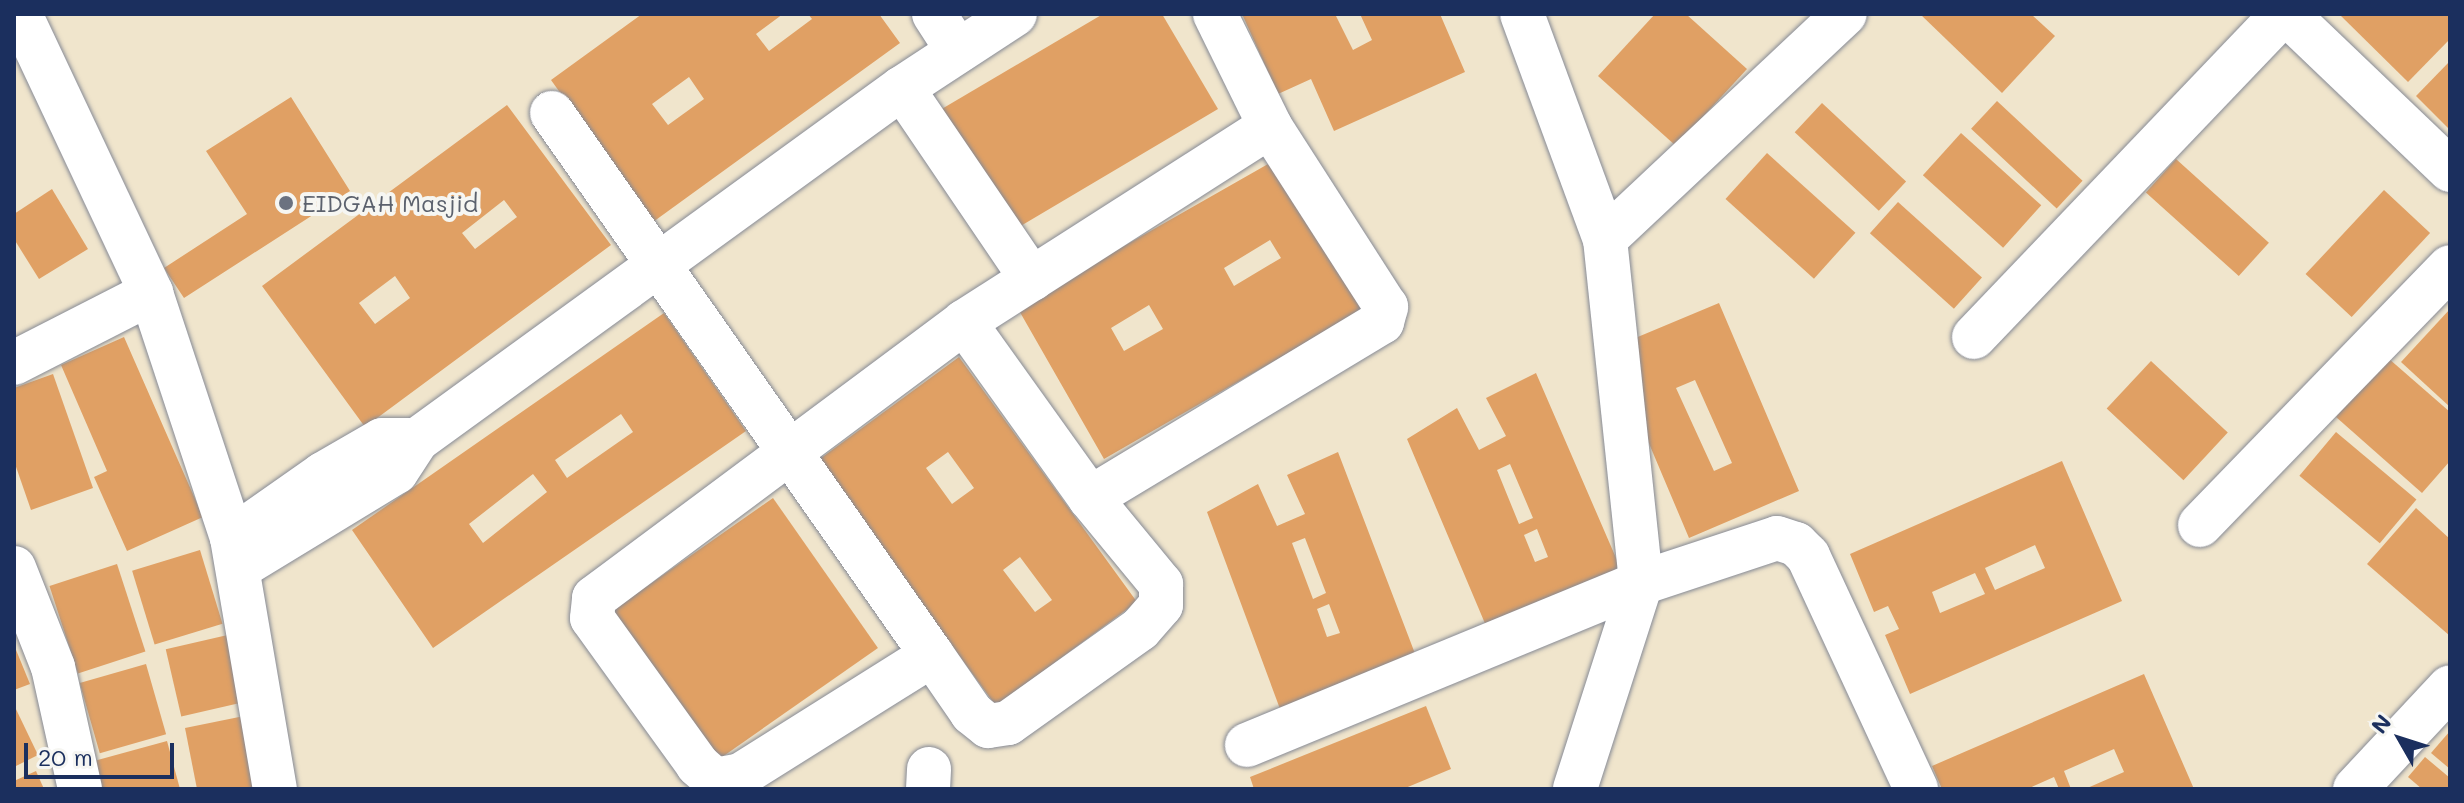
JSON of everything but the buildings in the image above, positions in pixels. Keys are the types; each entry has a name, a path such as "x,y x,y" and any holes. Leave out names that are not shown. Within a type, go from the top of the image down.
{"street":[{"path":"20,14 151,293 235,553 275,789"},
{"path":"934,14 958,51"},
{"path":"235,553 323,474 382,440 417,440 902,88 1015,14"},
{"path":"1090,498 1382,322 1386,307 1270,126 1215,14"},
{"path":"1522,14 1605,239 1641,583 1575,789"},
{"path":"1605,239 1845,14"},
{"path":"1974,337 2285,14 2450,170"},
{"path":"902,88 1032,279"},
{"path":"552,113 972,713 988,726 1008,723 1140,629 1161,605 1161,584 1090,498 964,322"},
{"path":"932,655 741,775 715,780 698,765 592,618 594,598 608,584 788,448 964,322 1270,126"},
{"path":"2200,525 2450,267"},
{"path":"14,363 151,293"},
{"path":"1247,745 1641,583 1777,538 1796,544 1808,556 1916,789"},
{"path":"14,568 53,667 80,789"},
{"path":"2355,789 2450,687"}],"place":[{"name":"EIDGAH Masjid","path":"286,203"}]}
